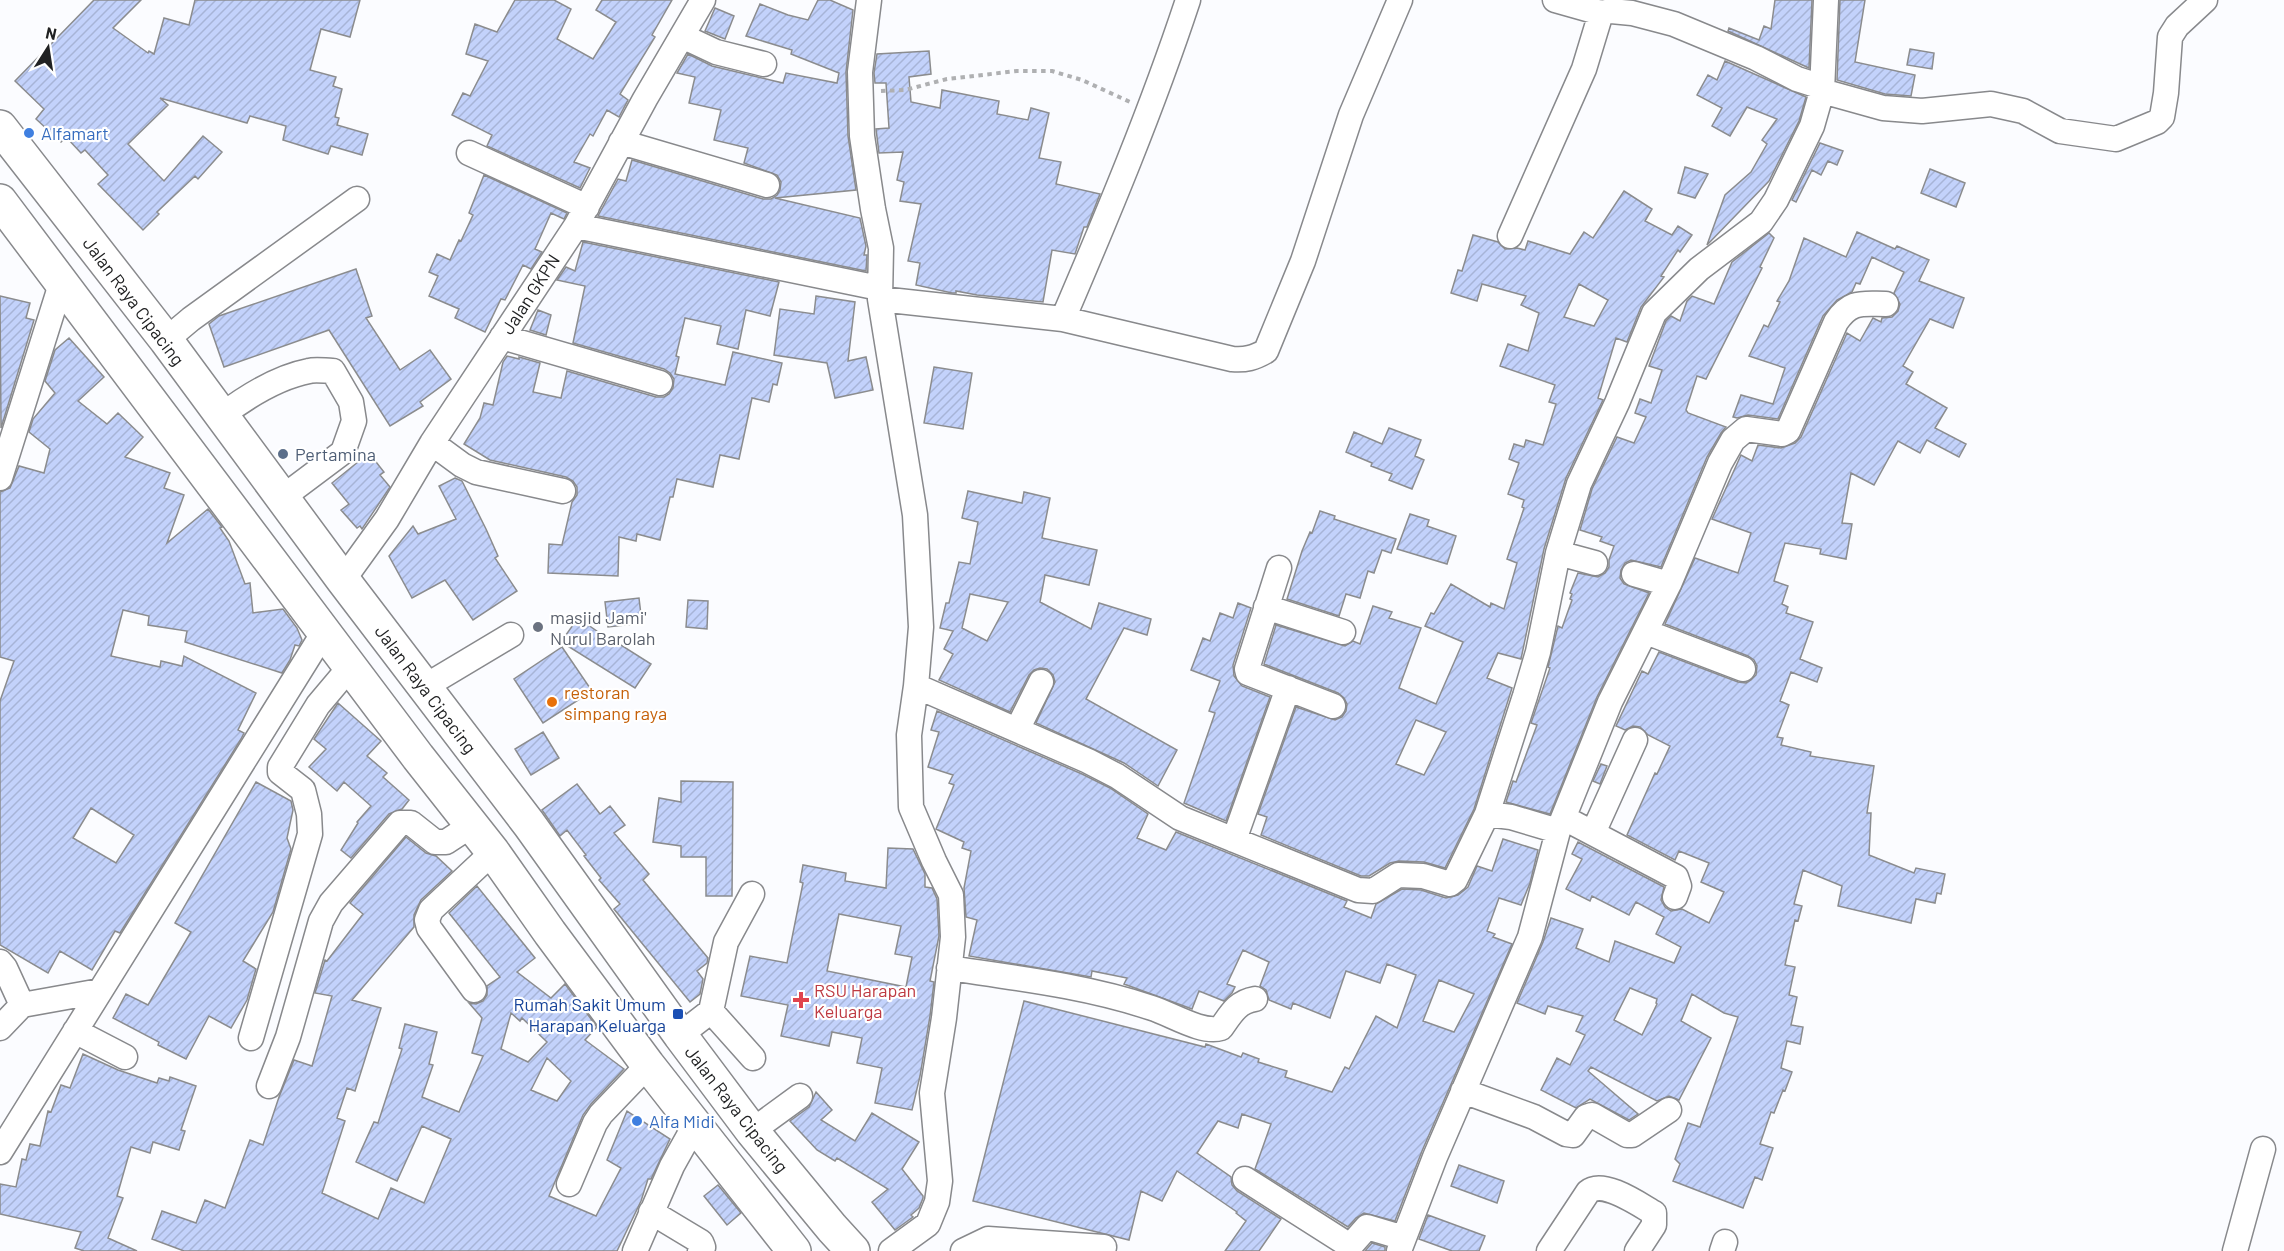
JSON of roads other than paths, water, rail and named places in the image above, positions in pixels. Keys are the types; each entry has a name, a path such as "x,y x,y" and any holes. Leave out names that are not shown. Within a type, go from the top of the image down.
{"highway":[{"name":"Jalan Raya Cipacing","path":"0,127 166,340 343,580 529,824 688,1046 752,1131 832,1228 854,1251"},
{"path":"0,201 350,667 494,852 550,933 648,1065 696,1123 783,1247"}],"street":[{"name":"Jalan GKPN","path":"343,580 387,519 432,443 581,216 621,142 704,0"},
{"path":"1063,319 1150,111 1188,0"},
{"path":"469,153 581,216 880,294 1063,319 1232,359 1246,360 1266,351 1303,261 1351,115 1400,0"},
{"path":"1555,0 1601,13 1611,11 1632,13 1674,24 1756,58 1822,89 1883,108 1912,111 1991,104 2023,111 2060,131 2116,140 2157,123 2162,117 2170,37 2177,26 2205,0"},
{"path":"916,686 1017,729 1118,776 1180,818 1358,890 1373,891 1398,874 1424,876 1450,884 1455,880 1486,814 1538,652 1558,553 1580,484 1654,313 1699,269 1761,222 1776,200 1812,126 1822,89 1826,0"},
{"path":"863,5 860,72 866,166 881,248 880,294 915,515 921,627 909,735 911,807 951,895 953,937 944,1018 932,1093 940,1181 937,1202 927,1224 891,1251"},
{"path":"1510,236 1584,69 1601,13"},
{"path":"682,36 716,52 764,64"},
{"path":"621,142 767,185"},
{"path":"166,340 191,319 357,199"},
{"path":"0,478 61,284"},
{"path":"1245,1179 1347,1244 1352,1244 1368,1227 1401,1245 1435,1157 1530,937 1561,825 1610,702 1669,584 1720,463 1733,440 1746,429 1782,434 1788,431 1836,322 1843,312 1855,304 1886,304"},
{"path":"502,337 660,383"},
{"path":"221,416 242,400 279,381 310,370 333,371 351,402 354,421 343,452 283,497"},
{"path":"432,443 462,465 476,472 563,491"},
{"path":"1558,553 1595,563"},
{"path":"1279,568 1247,669 1248,673 1333,706"},
{"path":"1634,574 1669,584"},
{"path":"1266,607 1343,632"},
{"path":"0,1152 324,632"},
{"path":"1646,632 1743,669"},
{"path":"424,687 511,635"},
{"path":"251,1038 310,834 309,814 303,790 284,776 280,772 280,767 318,705 350,667"},
{"path":"1017,729 1041,682"},
{"path":"1234,840 1288,688"},
{"path":"1593,833 1635,740"},
{"path":"1486,814 1561,825 1593,833 1676,877 1679,886 1675,897"},
{"path":"269,1086 288,1038 321,921 331,903 400,823 411,823 435,842 446,842 472,825"},
{"path":"474,990 429,928 427,920 431,910 494,852"},
{"path":"688,1046 711,1011 726,942 752,894"},
{"path":"0,962 22,1005"},
{"path":"949,968 1105,995 1152,1008 1208,1030 1221,1028 1233,1010 1243,1001 1255,999"},
{"path":"0,1028 22,1005 100,991"},
{"path":"711,1011 753,1058"},
{"path":"75,1031 125,1057"},
{"path":"688,1046 728,1032"},
{"path":"568,1184 594,1123 648,1065"},
{"path":"1463,1091 1534,1117 1566,1134 1573,1135 1586,1117 1592,1115 1632,1136 1670,1110"},
{"path":"752,1131 800,1096"},
{"path":"635,1251 672,1166 696,1123"},
{"path":"2235,1251 2263,1149"},
{"path":"1549,1251 1588,1192 1598,1188 1620,1194 1654,1213 1654,1225 1637,1251"},
{"path":"651,1212 701,1242 703,1247 700,1251"},
{"path":"963,1251 988,1239 1104,1247"}],"place":[{"name":"Alfamart","path":"29,133"},
{"name":"Pertamina","path":"283,454"},
{"name":"masjid Jami' Nurul Barolah","path":"538,627"},
{"name":"restoran simpang raya","path":"552,702"},
{"name":"RSU Harapan Keluarga","path":"801,1000"},
{"name":"Rumah Sakit Umum Harapan Keluarga","path":"678,1014"},
{"name":"Alfa Midi","path":"637,1121"}]}
